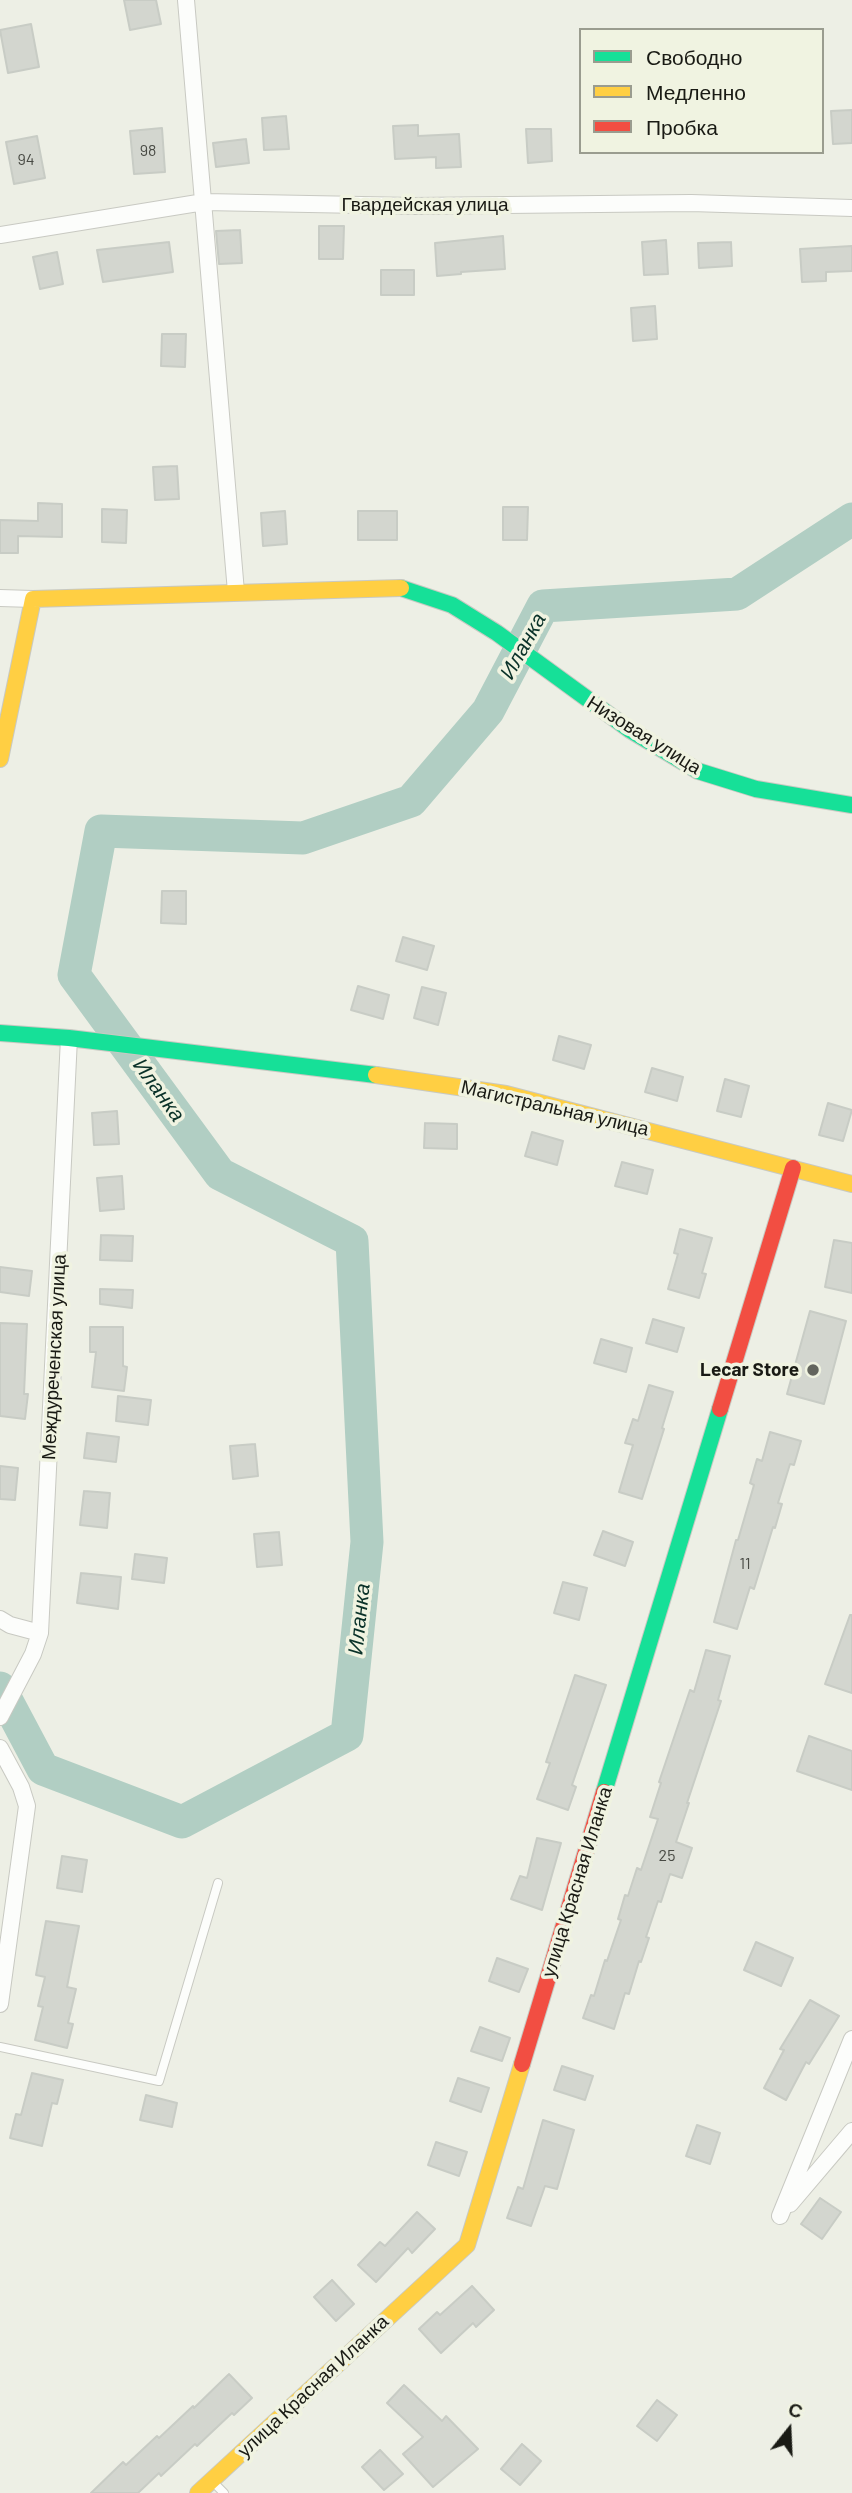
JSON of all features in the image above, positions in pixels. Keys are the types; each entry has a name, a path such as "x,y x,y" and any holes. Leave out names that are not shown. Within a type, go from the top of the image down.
{"street":[{"path":"186,0 236,592"},
{"name":"Гвардейская улица","path":"0,235 204,202 414,206 691,203 852,208"},
{"name":"Низовая улица","path":"33,599 398,587 452,605 497,633 630,730 698,771 756,789 852,805"},
{"path":"0,597 33,599 0,759"},
{"path":"0,1032 69,1038"},
{"name":"Магистральная улица","path":"69,1038 506,1094 852,1184"},
{"name":"Междуреченская улица","path":"40,1633 69,1038"},
{"name":"улица Красная Иланка","path":"198,2493 467,2245 793,1168"},
{"path":"0,1619 10,1625 40,1633 1,1715"},
{"path":"0,1748 21,1787 27,1806 0,2004"},
{"path":"852,2039 780,2217 852,2131"}],"lane":[{"path":"0,2047 159,2081 218,1883"},
{"path":"211,2480 224,2493"}],"building":[{"path":"124,0 156,0 161,24 130,30"},
{"path":"31,24 39,67 8,73 0,30"},
{"path":"852,110 852,143 833,144 831,111"},
{"path":"286,116 289,149 264,150 262,118"},
{"path":"418,125 418,136 459,134 461,167 436,168 436,157 395,159 393,126"},
{"path":"162,128 165,172 134,174 130,131"},
{"path":"526,129 551,129 552,161 528,163"},
{"path":"37,136 45,178 14,184 6,142"},
{"path":"246,139 249,163 216,167 213,143"},
{"path":"319,226 344,226 343,259 319,259"},
{"path":"240,230 242,263 219,264 216,231"},
{"path":"503,236 505,269 437,276 435,243"},
{"path":"666,240 668,274 644,275 642,242"},
{"path":"169,242 173,272 103,282 97,250"},
{"path":"731,242 732,266 699,268 698,243"},
{"path":"852,246 852,271 826,272 826,281 802,282 800,249"},
{"path":"57,252 63,284 40,289 33,257"},
{"path":"381,270 414,270 414,295 381,295"},
{"path":"655,306 657,339 633,341 631,308"},
{"path":"162,334 186,334 185,367 161,366"},
{"path":"177,466 179,499 155,500 153,467"},
{"path":"38,503 62,504 62,537 18,536 18,553 0,553 0,520 38,521"},
{"path":"503,507 528,507 527,540 503,540"},
{"path":"102,509 127,510 126,543 102,542"},
{"path":"285,511 287,544 263,546 261,513"},
{"path":"358,511 397,511 397,540 358,540"},
{"path":"162,891 186,891 186,924 161,923"},
{"path":"403,937 434,946 427,970 396,961"},
{"path":"358,986 389,995 383,1019 351,1010"},
{"path":"422,987 446,993 438,1025 414,1018"},
{"path":"559,1036 591,1045 584,1069 553,1060"},
{"path":"652,1068 683,1077 677,1101 645,1092"},
{"path":"725,1079 749,1086 741,1117 717,1111"},
{"path":"828,1103 852,1110 843,1141 819,1135"},
{"path":"117,1111 119,1144 94,1145 92,1113"},
{"path":"425,1123 457,1124 457,1149 424,1148"},
{"path":"532,1132 563,1141 557,1165 525,1156"},
{"path":"622,1162 653,1170 647,1194 615,1186"},
{"path":"122,1176 124,1209 100,1211 97,1178"},
{"path":"680,1229 712,1238 702,1273 706,1274 699,1298 668,1289 678,1254 674,1253"},
{"path":"101,1235 133,1236 132,1261 100,1260"},
{"path":"834,1240 852,1243 852,1293 825,1287"},
{"path":"0,1267 32,1271 29,1296 0,1292"},
{"path":"100,1289 133,1290 132,1308 100,1304"},
{"path":"810,1311 846,1321 824,1404 787,1394"},
{"path":"653,1319 684,1328 677,1352 646,1343"},
{"path":"0,1323 27,1324 24,1394 28,1394 25,1419 0,1416"},
{"path":"90,1327 123,1327 123,1366 127,1367 124,1391 92,1387 96,1352 90,1352"},
{"path":"601,1339 632,1348 626,1372 594,1363"},
{"path":"649,1385 673,1392 642,1499 619,1492 633,1445 625,1443 633,1419 638,1421"},
{"path":"118,1396 151,1400 148,1425 116,1421"},
{"path":"770,1432 801,1441 794,1465 790,1464 778,1503 782,1504 775,1528 773,1527 754,1589 750,1587 737,1629 714,1622 754,1485 750,1483 757,1459 762,1461"},
{"path":"87,1433 119,1437 116,1462 84,1458"},
{"path":"255,1444 258,1476 233,1479 230,1446"},
{"path":"0,1466 18,1468 15,1500 0,1499"},
{"path":"84,1491 110,1493 107,1528 80,1525"},
{"path":"603,1531 633,1542 625,1566 594,1555"},
{"path":"279,1532 282,1565 257,1567 254,1534"},
{"path":"135,1554 167,1558 164,1583 132,1579"},
{"path":"81,1573 121,1577 118,1609 77,1603"},
{"path":"563,1582 587,1588 579,1620 554,1613"},
{"path":"852,1615 852,1693 825,1684"},
{"path":"706,1650 730,1656 718,1700 721,1701 676,1842 692,1848 682,1878 670,1874 661,1902 658,1901 641,1962 639,1961 629,1994 625,1993 614,2029 583,2018 591,1995 594,1996 621,1920 618,1919 625,1895 628,1896 637,1868 641,1870 658,1819 650,1817 661,1783 659,1782 690,1690 694,1692"},
{"path":"575,1675 606,1685 572,1785 576,1787 568,1810 537,1799 550,1763 546,1762"},
{"path":"809,1736 852,1751 852,1790 797,1771"},
{"path":"537,1838 561,1843 542,1910 511,1899 520,1876 527,1878"},
{"path":"62,1856 87,1860 82,1892 57,1888"},
{"path":"46,1921 79,1926 67,1987 76,1989 68,2023 73,2024 67,2048 35,2040 43,2007 38,2006 45,1977 36,1975"},
{"path":"756,1942 793,1958 781,1986 744,1970"},
{"path":"497,1958 528,1969 519,1992 489,1981"},
{"path":"810,2000 839,2016 809,2064 806,2062 786,2100 764,2088 784,2050 780,2049"},
{"path":"480,2027 510,2038 502,2061 471,2051"},
{"path":"562,2066 593,2076 585,2100 554,2090"},
{"path":"32,2073 63,2080 57,2104 52,2103 42,2146 10,2138 16,2114 21,2115"},
{"path":"458,2078 489,2088 481,2112 450,2101"},
{"path":"146,2095 177,2103 172,2127 140,2120"},
{"path":"543,2120 574,2130 557,2189 545,2186 531,2226 507,2218 518,2187 523,2189"},
{"path":"697,2125 720,2133 710,2164 686,2156"},
{"path":"436,2142 467,2152 459,2176 428,2165"},
{"path":"820,2198 841,2212 822,2239 801,2224"},
{"path":"417,2212 435,2229 412,2253 408,2248 376,2282 358,2265 380,2242 385,2246"},
{"path":"332,2280 354,2304 336,2321 314,2297"},
{"path":"472,2286 494,2310 476,2327 473,2323 441,2353 419,2329 437,2312 440,2315"},
{"path":"229,2374 252,2398 234,2415 232,2413 197,2446 195,2444 161,2476 159,2473 138,2493 91,2493 123,2462 126,2465 157,2436 159,2438 193,2406 194,2408"},
{"path":"404,2385 442,2421 446,2416 478,2449 433,2487 403,2454 423,2437 387,2403"},
{"path":"657,2400 677,2415 657,2441 637,2426"},
{"path":"522,2444 541,2461 520,2485 501,2469"},
{"path":"380,2450 403,2474 384,2490 362,2467"}],"waterway":[{"name":"Иланка","path":"0,1688 43,1769 182,1822 347,1735 367,1542 352,1241 220,1174 74,975 101,831 303,838 411,801 488,711 543,606 737,594 852,519"}],"traffic: fast":[{"path":"401,588 452,605 497,633 630,730 698,771 756,789 852,805"},
{"path":"0,1033 69,1038 376,1075"},
{"path":"604,1792 720,1409"}],"traffic: slow":[{"path":"0,759 33,599 401,588"},
{"path":"376,1075 506,1094 852,1184"},
{"path":"198,2493 467,2245 522,2064"}],"traffic: jam":[{"path":"720,1409 793,1168"},
{"path":"522,2064 604,1792"}],"place":[{"name":"Lecar Store","path":"813,1370"}]}
